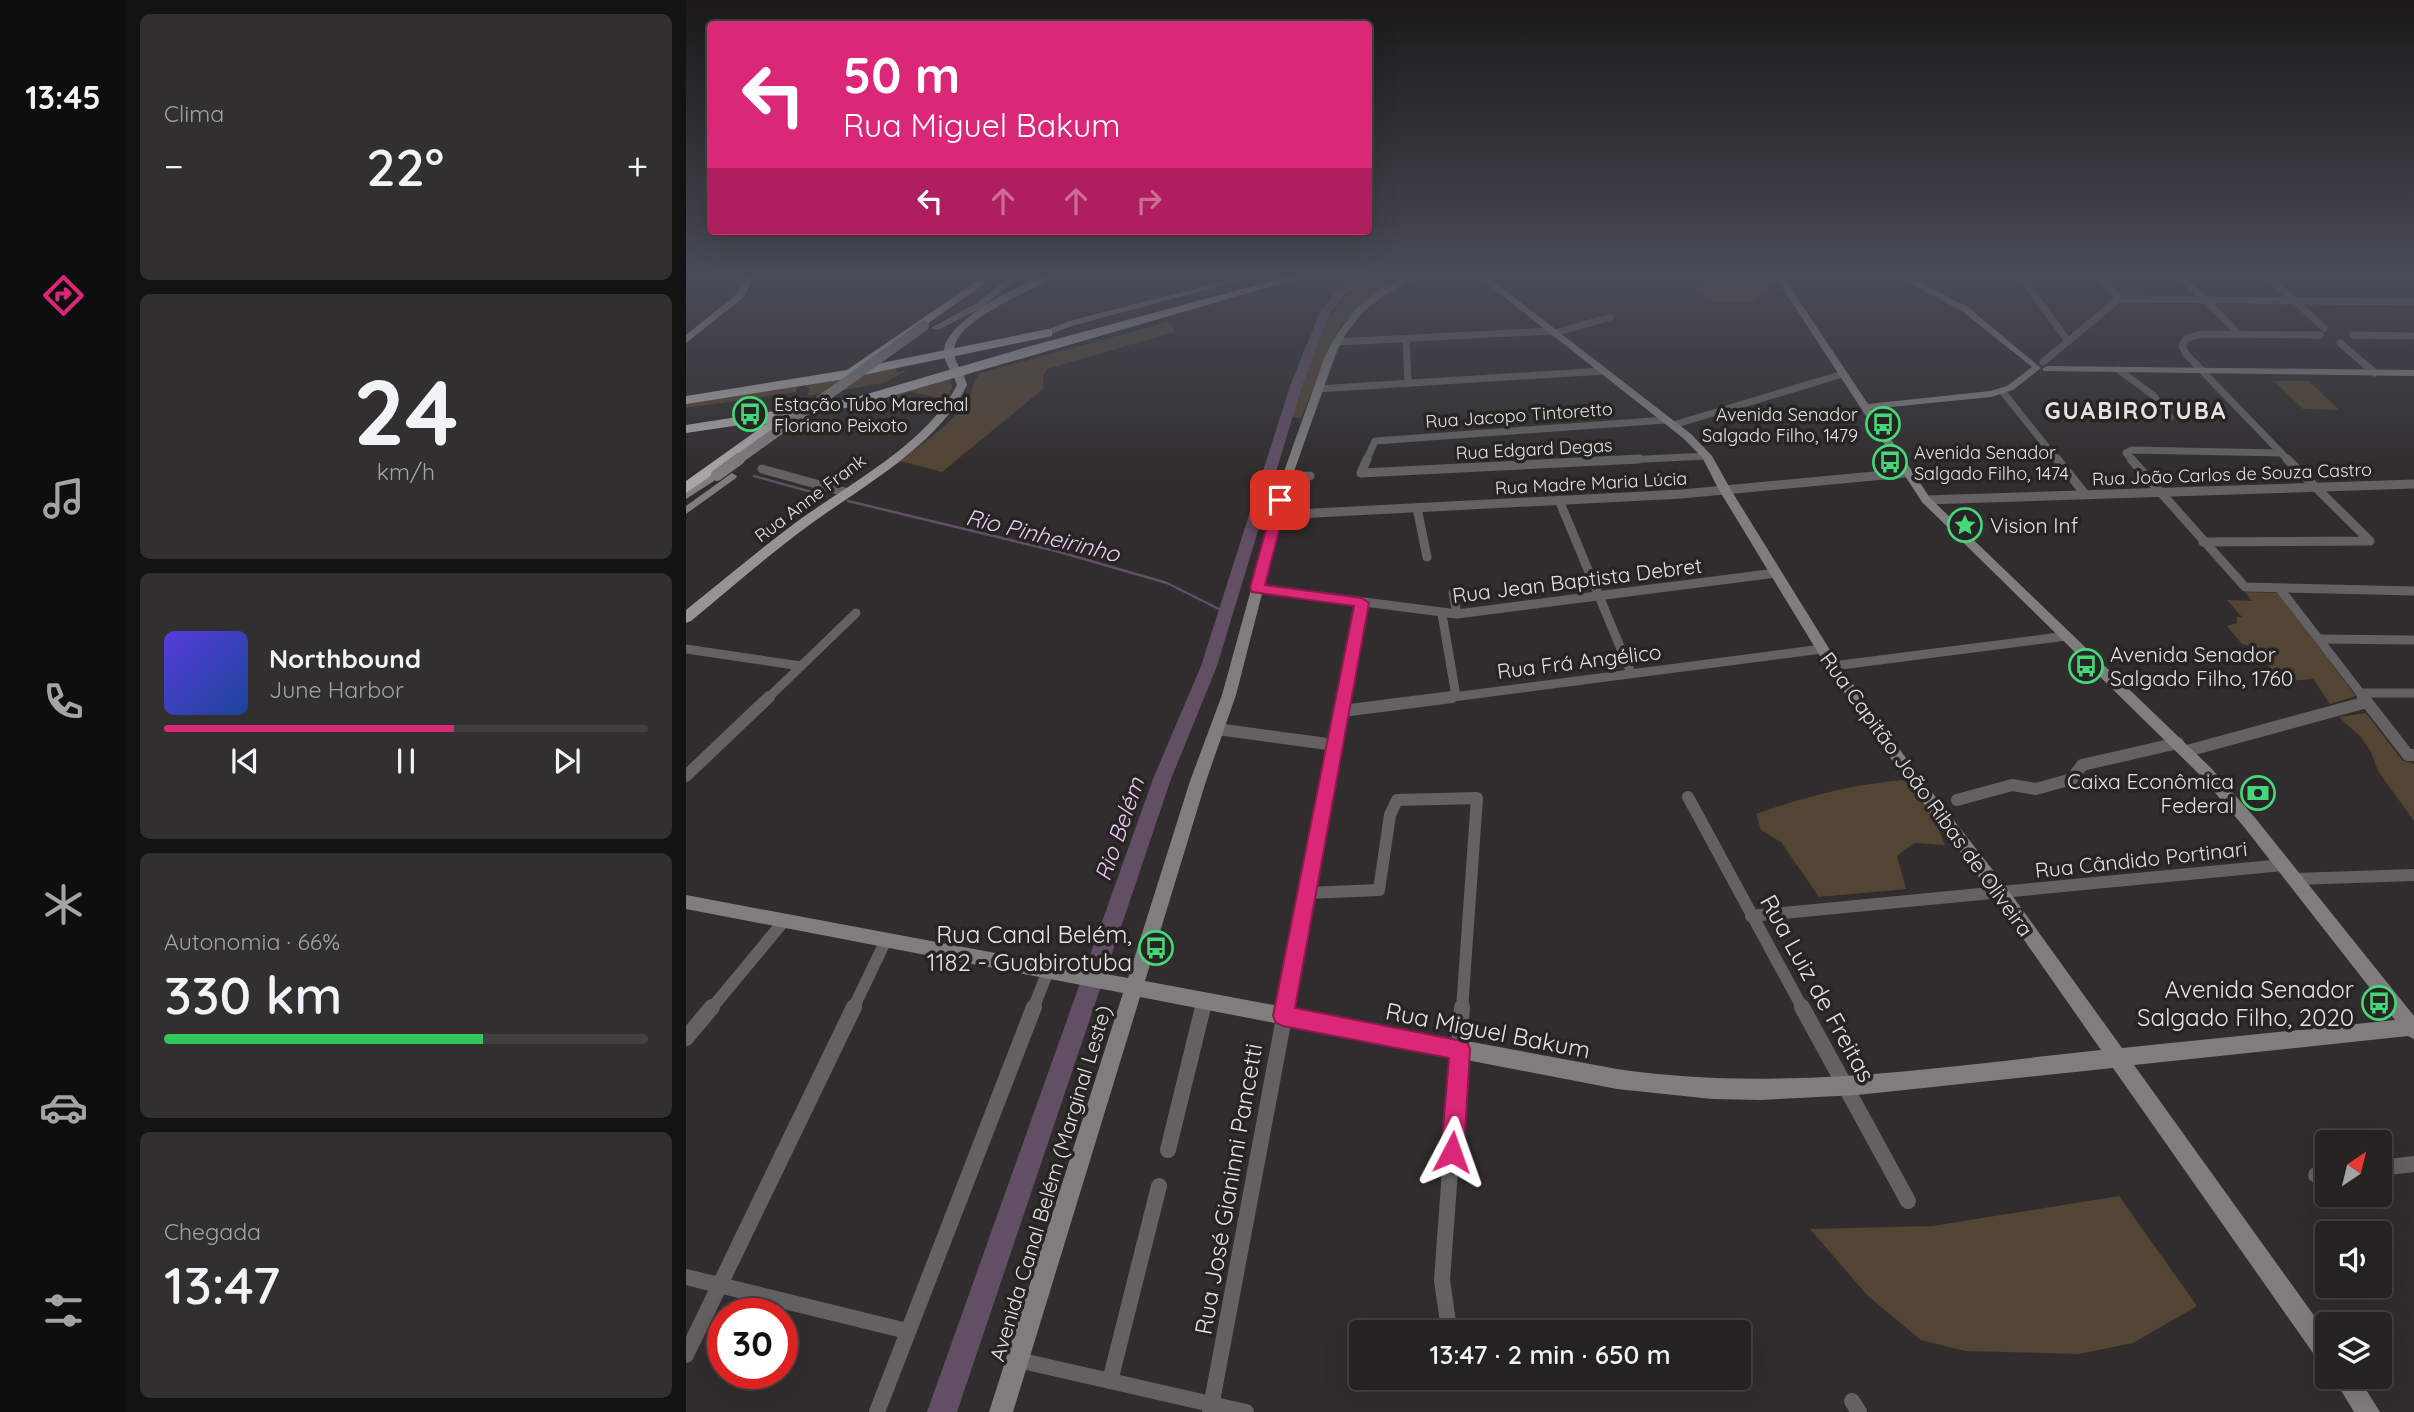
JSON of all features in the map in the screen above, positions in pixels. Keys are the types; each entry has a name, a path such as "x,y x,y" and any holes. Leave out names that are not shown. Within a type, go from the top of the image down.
{"highway":[{"path":"839,376 889,344"},
{"path":"686,429 852,402 1013,344"},
{"path":"686,400 839,376 953,364 1033,344"},
{"path":"689,492 772,428 774,422 763,418"}],"main road":[{"path":"952,344 953,364"},
{"name":"Rua Anne Frank","path":"686,618 784,537 897,454 950,409 962,385 953,364"}],"street":[{"path":"689,492 906,344"},
{"path":"686,511 908,344"},
{"name":"Avenida Canal Belém (Marginal Leste)","path":"1001,1412 1128,986 1233,680 1287,477 1335,344"},
{"path":"1406,344 1408,383"},
{"name":"Rua Capitão João Ribas de Oliveira","path":"1569,344 1670,422 1707,456 1833,666 1908,772 2000,892 2315,1337"},
{"path":"1823,344 1926,500 2182,747 2233,803 2413,1028"},
{"path":"2011,344 2040,366 2119,370 2414,373"},
{"path":"1865,407 1972,397 2002,391 2040,366 2065,344"},
{"path":"2183,344 2186,354 2370,541 2203,542"},
{"path":"2342,344 2375,373"},
{"path":"2119,370 2154,396 2170,417"},
{"path":"1317,389 1604,371"},
{"name":"Rua Jacopo Tintoretto","path":"1362,473 1375,441 1670,422 1755,400 1842,372"},
{"path":"2002,391 2085,494"},
{"path":"2281,453 2127,451 2203,542 2245,587 2414,591"},
{"name":"Rua Edgard Degas","path":"1362,473 1707,456"},
{"path":"762,470 845,492"},
{"name":"Rua Madre Maria Lúcia","path":"1276,515 1725,490 1906,473"},
{"path":"1287,477 1310,476"},
{"name":"Rua João Carlos de Souza Castro","path":"1926,500 2414,484"},
{"path":"1559,500 1631,673"},
{"path":"1417,508 1427,557"},
{"name":"Rua Jean Baptista Debret","path":"1257,588 1457,614 1776,573"},
{"path":"2280,589 2411,755"},
{"path":"1453,593 1457,614"},
{"name":"Rua José Gianinni Pancetti","path":"1211,1408 1362,603"},
{"path":"686,776 856,613"},
{"path":"1442,614 1456,696"},
{"path":"1833,666 2067,636"},
{"path":"2319,639 2414,640"},
{"path":"686,649 801,666"},
{"name":"Rua Frá Angélico","path":"1342,711 1822,649"},
{"path":"1957,800 2012,785 2036,789 2072,779 2082,765 2182,747 2363,697 2414,694"},
{"path":"1217,729 1335,746"},
{"name":"Rua Luiz de Freitas","path":"1688,797 1908,1201"},
{"path":"1307,893 1379,890 1390,815 1397,800 1477,798 1442,1280 1448,1320"},
{"name":"Rua Cândido Portinari","path":"1751,916 2283,865"},
{"path":"2295,879 2414,875"},
{"name":"Rua Miguel Bakum","path":"686,902 1634,1082 1678,1087 1848,1087 2413,1028"},
{"path":"686,1038 784,921"},
{"path":"686,1355 886,940"},
{"path":"877,1412 907,1331 1055,973"},
{"path":"1168,1150 1205,1001"},
{"path":"2392,1167 2414,1164"},
{"path":"1110,1381 1158,1186"},
{"path":"686,1277 907,1331"},
{"path":"1018,1360 1211,1408 1246,1412"},
{"path":"2352,1389 2368,1412"}],"shaded area":[{"path":"1088,344 1133,344 1047,369 1043,375 1043,389 942,472 900,461 957,414 967,402 981,373"},
{"path":"1315,344 1331,344 1301,418 1292,417"},
{"path":"896,368 897,372 908,370 884,383 807,396 810,388 805,387 806,385"},
{"path":"951,379 952,388 947,399 909,392 898,399 889,397"},
{"path":"2274,381 2309,381 2339,410 2303,409"},
{"path":"797,386 796,392 686,408 686,403"},
{"path":"2245,592 2278,593 2356,696 2330,704 2313,679 2278,682 2257,647 2242,644 2227,626 2237,623 2237,617 2242,617 2227,600 2252,601"},
{"path":"2366,713 2402,760 2414,764 2414,821 2378,771 2371,752 2361,737 2339,717"},
{"path":"1904,780 1932,814 1945,845 1914,843 1897,856 1906,889 1819,897 1781,842 1761,830 1756,814 1829,792"},
{"path":"2119,1196 2197,1306 2133,1343 2079,1354 1965,1351 1921,1340 1868,1296 1810,1229 1933,1226"}],"waterway":[{"name":"Rio Belém","path":"942,1412 1162,779 1209,666 1296,386 1313,344"},
{"name":"Rio Pinheirinho","path":"754,476 826,496"},
{"name":"Rio Pinheirinho","path":"848,501 1056,551 1167,583 1225,612"}],"place":[{"name":"Estação Tubo Marechal Floriano Peixoto","path":"750,414"},
{"name":"Avenida Senador Salgado Filho, 1479","path":"1883,424"},
{"name":"Avenida Senador Salgado Filho, 1474","path":"1890,462"},
{"name":"Vision Inf","path":"1965,525"},
{"name":"Avenida Senador Salgado Filho, 1760","path":"2086,666"},
{"name":"Caixa Econômica Federal","path":"2258,793"},
{"name":"Rua Canal Belém, 1182 - Guabirotuba","path":"1156,948"},
{"name":"Avenida Senador Salgado Filho, 2020","path":"2379,1003"}],"district":[{"name":"GUABIROTUBA","path":"2136,410"}],"route":[{"path":"1280,500 1257,588 1362,603 1283,1016 1460,1049 1452,1152"}]}
